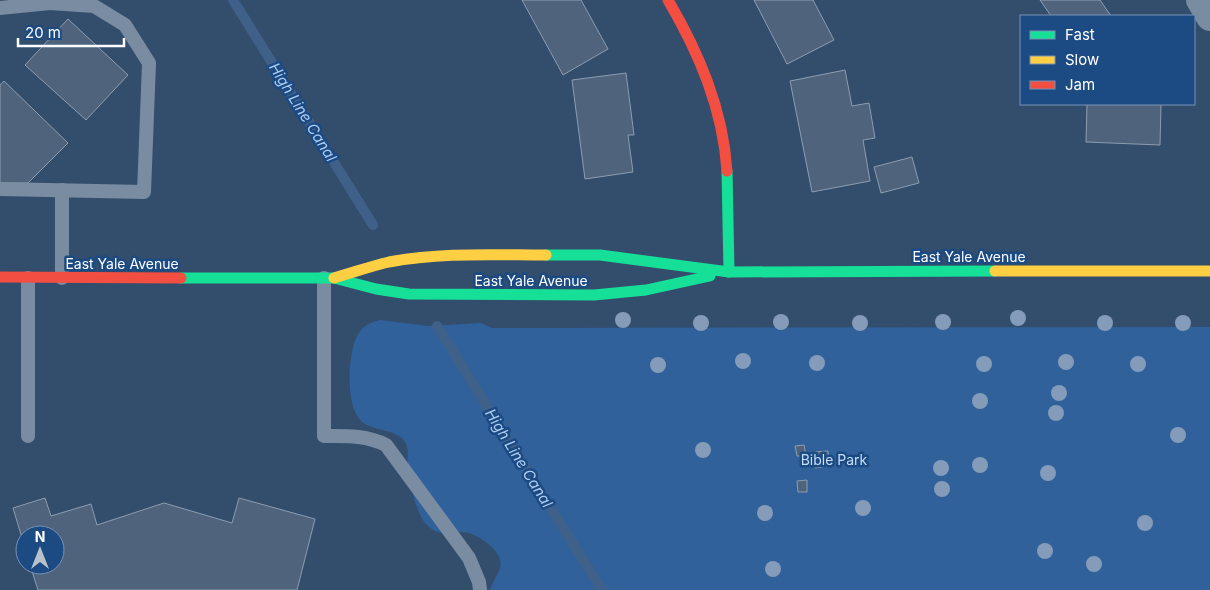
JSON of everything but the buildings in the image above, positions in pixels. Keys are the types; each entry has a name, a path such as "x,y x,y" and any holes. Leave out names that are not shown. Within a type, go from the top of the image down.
{"main road":[{"path":"668,0 692,41 708,79 720,119 728,183 729,272"},
{"name":"East Yale Avenue","path":"329,278 389,262 467,255 608,255 729,272 1210,271"},
{"name":"East Yale Avenue","path":"0,277 329,278 376,289 409,294 594,295 646,290 729,272"}],"street":[{"path":"1200,0 1210,17"}],"lane":[{"path":"0,8 50,3 94,6 125,25 148,63 144,192 0,190"},
{"path":"62,190 62,278"},
{"path":"28,278 28,436"},
{"path":"329,278 324,436 358,436 377,440 386,445 468,558 480,590"}],"green space":[{"name":"Bible Park","path":"380,320 428,326 481,323 492,328 1210,327 1210,590 490,590 501,564 498,555 492,547 474,535 464,532 440,533 431,529 422,519 414,497 406,444 391,432 365,424 355,412 350,389 353,349 356,338 361,330"}],"waterway":[{"name":"High Line Canal","path":"233,0 373,225"},
{"name":"High Line Canal","path":"437,326 602,590"}],"traffic: fast":[{"path":"727,171 729,272"},
{"path":"546,255 600,255 729,272 995,271"},
{"path":"181,278 334,278 376,289 409,294 594,295 646,290 710,276"}],"traffic: slow":[{"path":"334,278 375,265 408,259 468,255 546,255"},
{"path":"995,271 1210,271"}],"traffic: jam":[{"path":"668,0 690,40 708,82 725,148 727,171"},
{"path":"0,277 181,278"}]}
